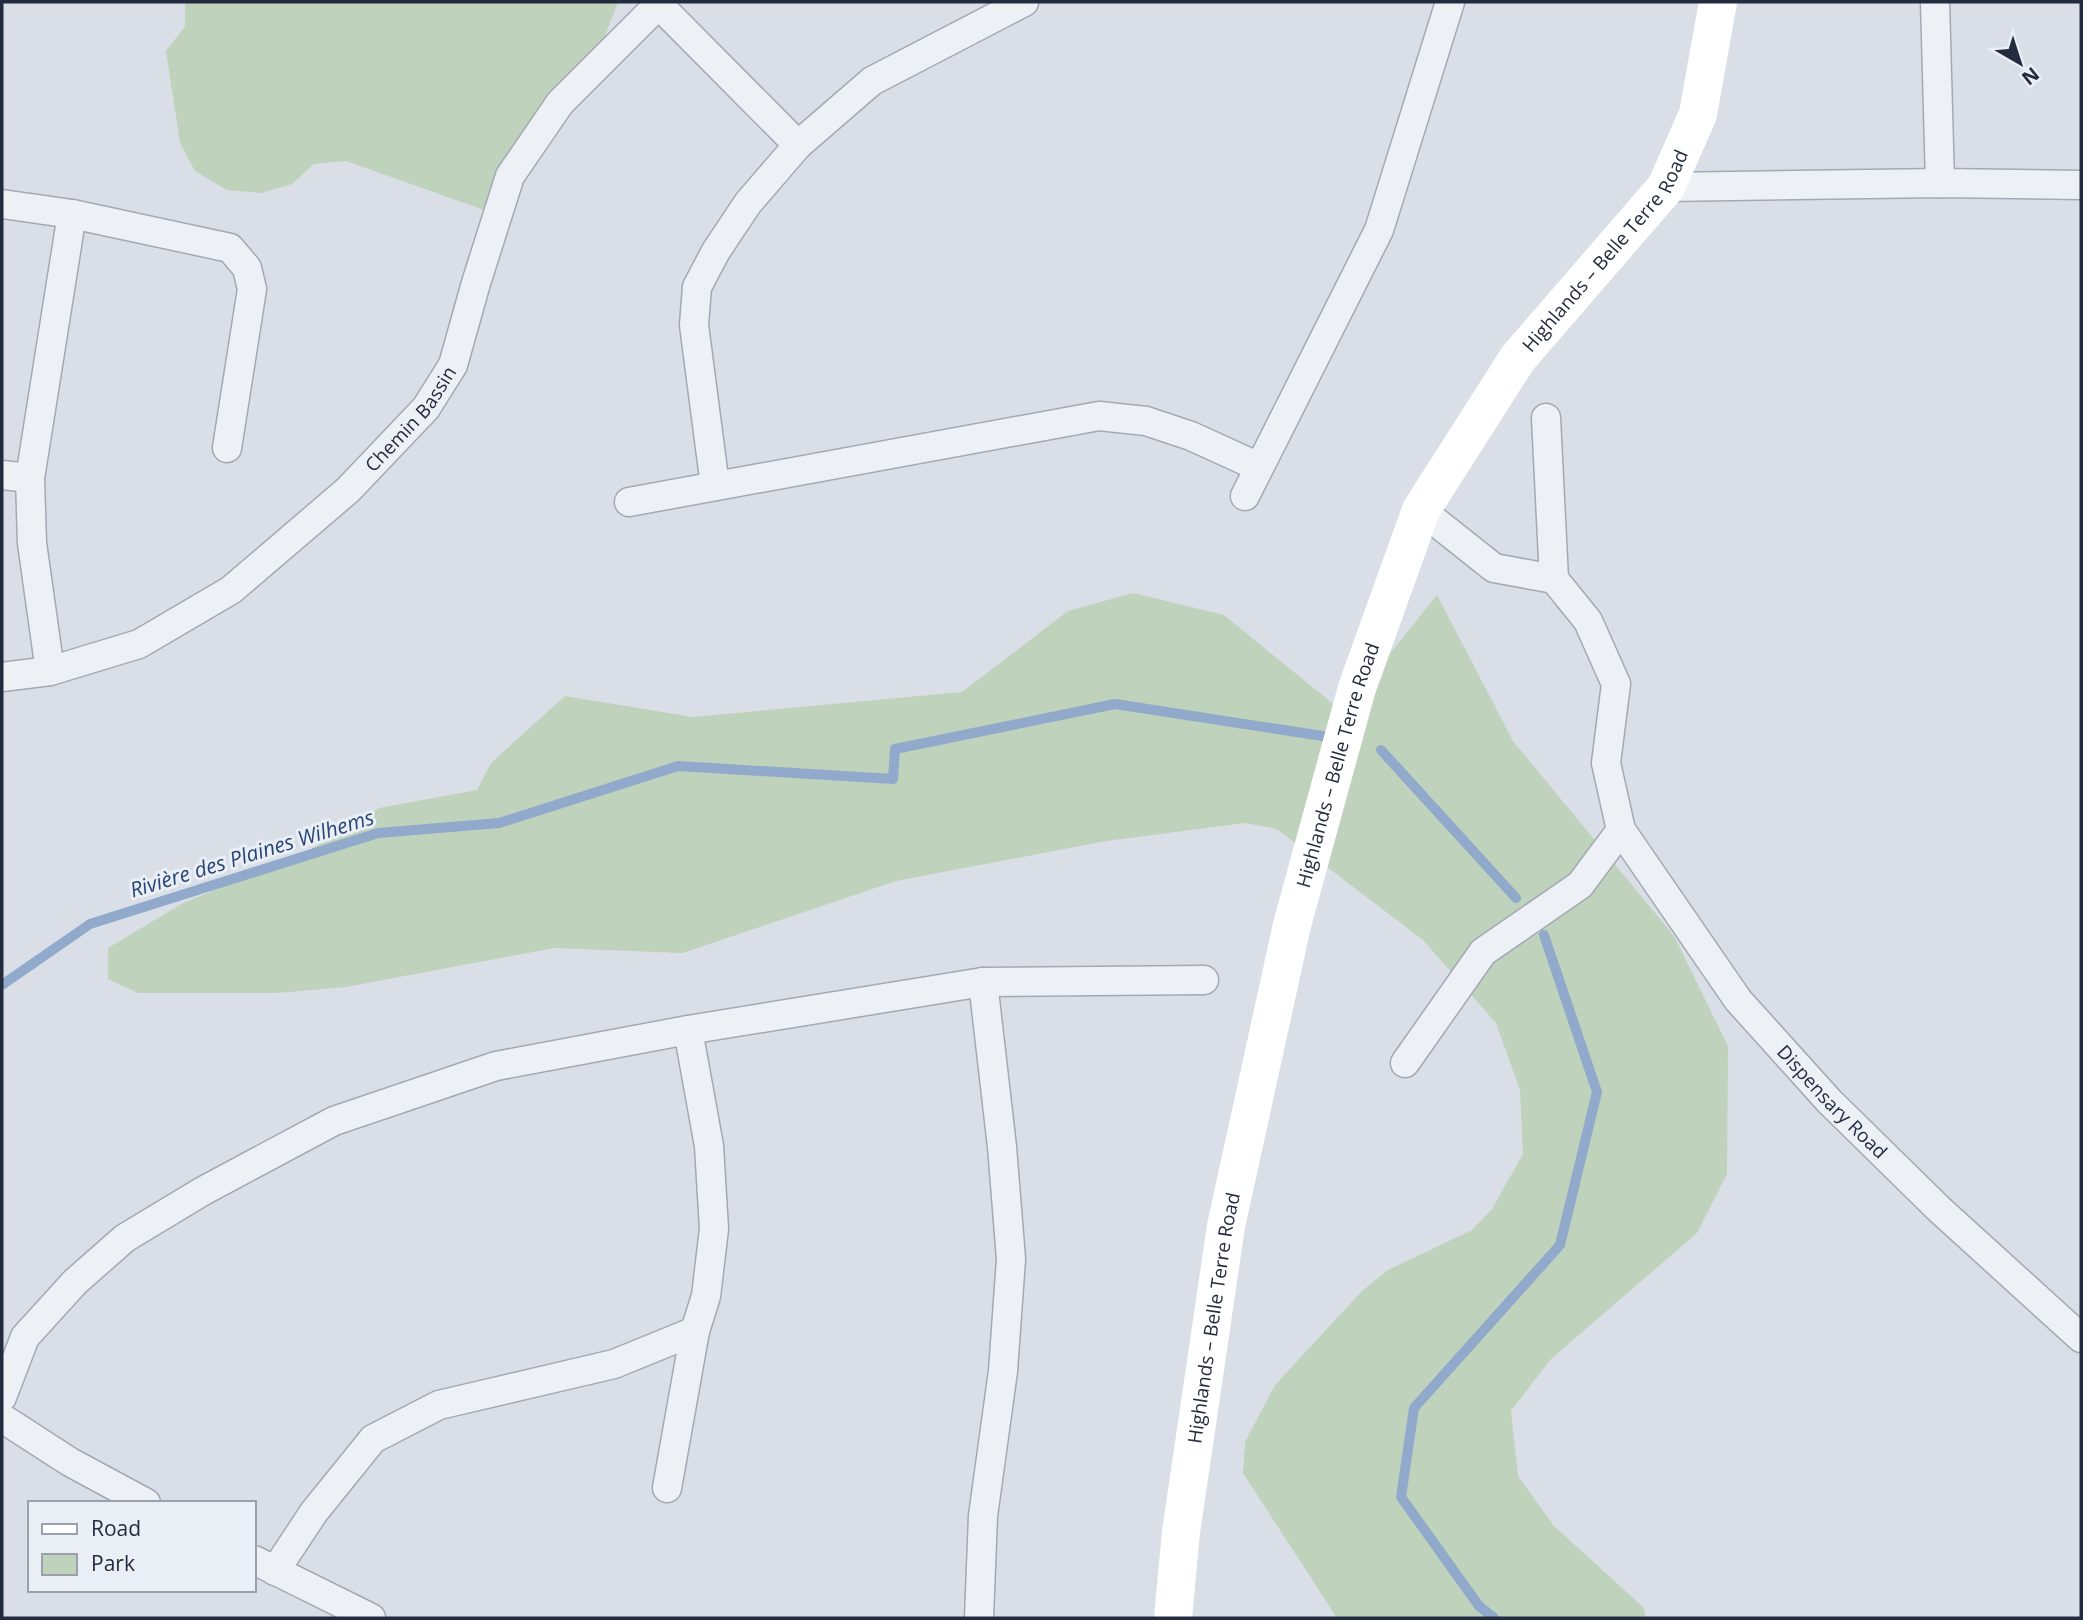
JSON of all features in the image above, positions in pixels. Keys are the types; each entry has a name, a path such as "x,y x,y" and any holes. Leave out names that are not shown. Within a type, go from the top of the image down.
{"street":[{"path":"715,486 694,325 697,287 716,251 748,203 798,145 872,81 1024,2"},
{"path":"1245,496 1379,230 1450,2"},
{"name":"Highlands – Belle Terre Road","path":"1173,1618 1181,1532 1226,1226 1292,925 1357,688 1421,510 1518,358 1667,187 1698,114 1718,2"},
{"path":"1935,2 1940,183"},
{"path":"660,3 798,145"},
{"name":"Chemin Bassin","path":"2,677 50,671 139,644 231,590 348,490 426,408 453,365 510,176 559,103 660,3"},
{"path":"1667,187 1940,183 2081,185"},
{"path":"2,204 72,214 230,248 247,268 252,289 227,448"},
{"path":"50,671 32,543 30,478 72,214"},
{"path":"629,502 1099,416 1146,421 1191,436 1259,467"},
{"path":"1421,510 1493,568 1554,579 1546,418"},
{"path":"2,475 30,478"},
{"name":"Dispensary Road","path":"1554,579 1588,621 1616,684 1606,763 1621,830 1738,1000 1820,1091 1939,1209 2081,1338"},
{"path":"1405,1063 1483,952 1580,885 1621,830"},
{"path":"2,1396 25,1337 75,1282 125,1238 203,1191 334,1121 496,1066 688,1030 983,982 1204,980"},
{"path":"979,1618 983,1516 1003,1371 1011,1259 1002,1147 983,982"},
{"path":"667,1488 695,1331 706,1296 714,1229 709,1146 688,1030"},
{"path":"371,1618 264,1566 314,1512 373,1439 439,1405 614,1364 695,1331"},
{"path":"2,1418 69,1462 142,1501"}],"green space":[{"path":"185,2 618,2 583,93 527,173 484,210 346,161 314,164 292,184 261,193 227,190 195,171 180,143 166,51 185,26"},
{"path":"1133,593 1224,615 1343,712 1437,595 1513,741 1674,936 1728,1046 1727,1174 1697,1233 1551,1359 1511,1411 1518,1476 1554,1526 1644,1608 1646,1618 1337,1618 1243,1473 1245,1442 1275,1385 1362,1291 1388,1270 1472,1230 1492,1209 1523,1154 1520,1090 1496,1023 1423,940 1277,829 1245,823 1106,841 896,881 683,953 554,948 346,987 278,993 138,993 108,979 108,948 183,903 303,854 379,808 477,790 491,763 565,696 693,717 962,692 1068,611"}],"waterway":[{"name":"Rivière des Plaines Wilhems","path":"2,985 90,924 378,833 499,823 678,766 893,779 895,749 1115,704 1329,737"},
{"name":"Rivière des Plaines Wilhems","path":"1381,750 1516,898"},
{"name":"Rivière des Plaines Wilhems","path":"1494,1618 1479,1606 1401,1497 1414,1408 1560,1245 1597,1092 1544,935"}]}
